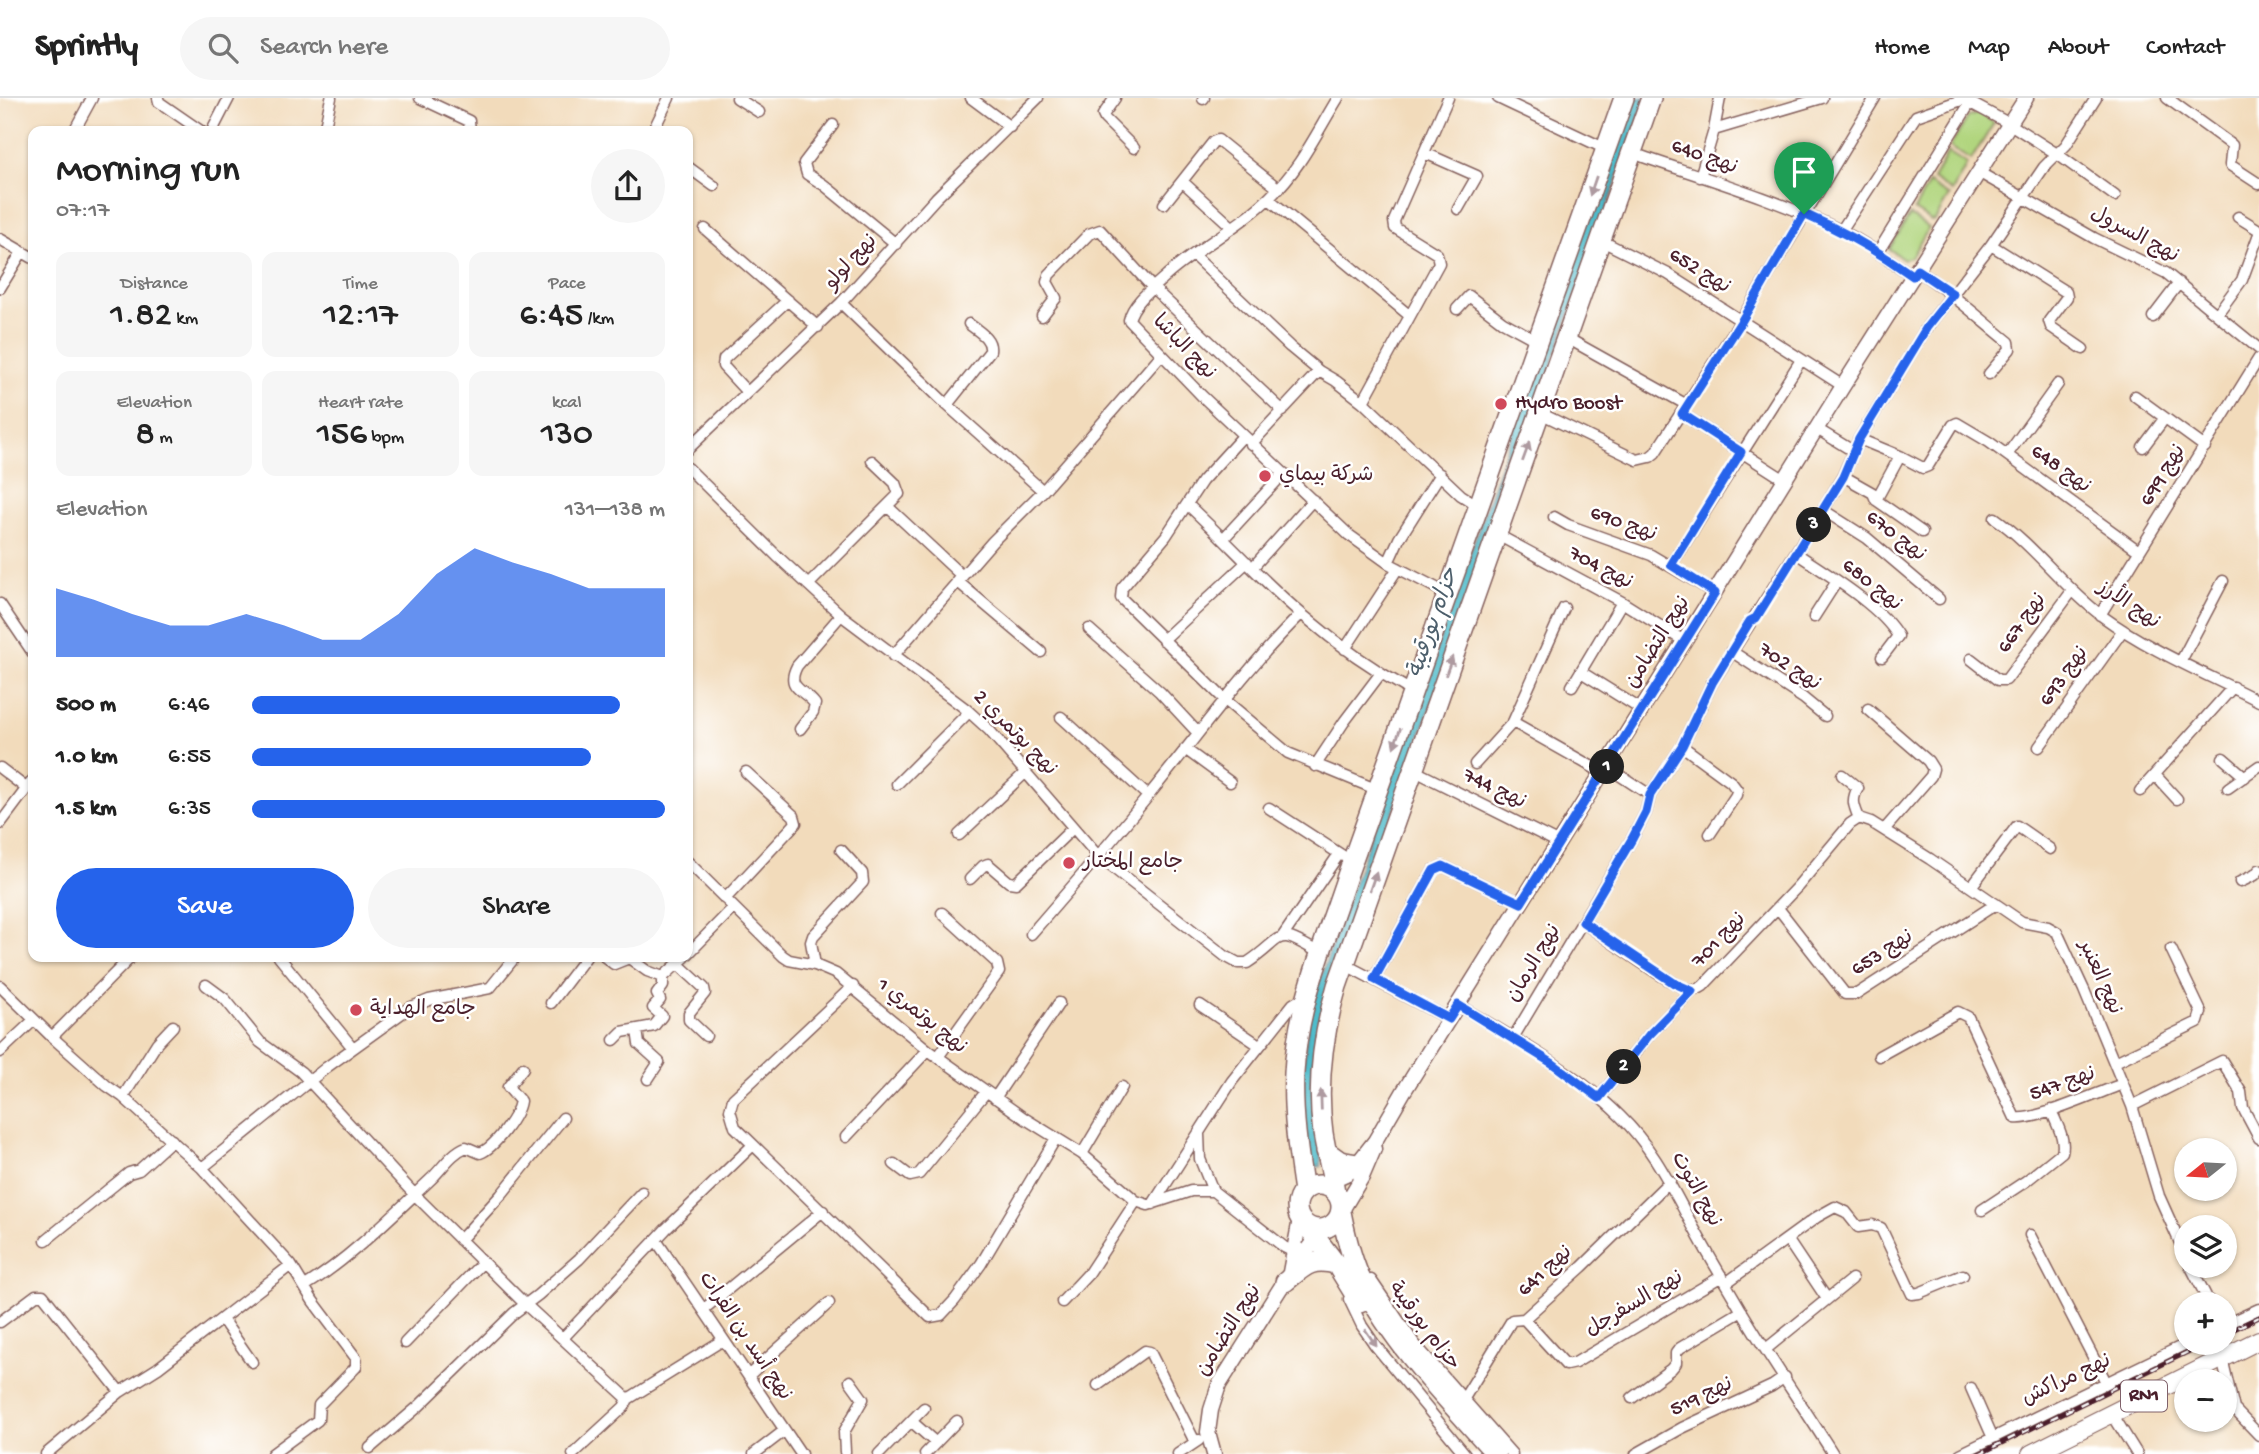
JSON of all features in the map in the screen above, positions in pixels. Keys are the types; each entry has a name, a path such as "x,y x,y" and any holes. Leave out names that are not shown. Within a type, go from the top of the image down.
{"highway":[{"path":"1323,1187 1297,1204 1312,1228 1334,1224 1340,1213 1340,1200 1323,1187 1294,1108 1294,1071 1307,996 1346,858 1378,790 1623,98"},
{"path":"1323,1187 1326,1151 1321,1110 1321,1066 1327,1026 1344,964 1651,98"},
{"path":"1326,1151 1340,1161 1357,1164"},
{"name":"حزام بورقيبة","path":"1340,1213 1349,1247 1370,1297 1404,1346 1496,1454"},
{"name":"حزام بورقيبة","path":"1312,1228 1370,1319 1439,1408 1479,1454"},
{"path":"1288,1277 1303,1266 1303,1257 1341,1270"}],"main road":[{"name":"RN1","path":"2031,1454 2259,1340"}],"street":[{"path":"77,126 92,98"},
{"path":"158,98 159,102 194,126"},
{"path":"215,126 229,98"},
{"path":"325,126 331,98"},
{"path":"420,98 469,121 470,126"},
{"path":"655,126 669,98"},
{"path":"737,98 759,112"},
{"path":"971,98 1010,127"},
{"name":"نهج لولو","path":"693,444 818,327 897,244 936,198 1038,98"},
{"path":"1115,98 1103,115 1134,148"},
{"name":"نهج الباشا","path":"1338,98 1301,159 1279,189 1153,288 1131,312 1129,320 1247,440 1349,535 1393,565 1448,594"},
{"path":"1363,402 1439,263 1437,254 1395,228 1394,221 1448,98"},
{"path":"1498,98 1606,149"},
{"path":"1700,177 1714,131 1720,98"},
{"path":"1714,131 1822,98"},
{"path":"1540,413 1637,460 1655,453 1741,322 1875,98"},
{"name":"نهج التضامن","path":"1323,1187 1348,1173 1375,1141 1843,386 2026,98"},
{"name":"نهج الرمان","path":"1513,1038 1632,839 1646,812 1650,795 1682,746 1712,683 1750,621 1756,618 1843,477 1859,439 1927,327 1990,245 2044,167 2066,145 2096,98"},
{"path":"2167,98 2232,145 2230,164 2259,184"},
{"path":"1878,252 1966,100"},
{"path":"1842,231 1916,116 1966,100 2057,154 2116,196"},
{"path":"832,125 804,163 807,174 897,244"},
{"path":"1164,204 1213,142 1218,140 1279,189"},
{"path":"1425,153 1477,176 1458,209"},
{"name":"نهج 640","path":"1632,153 1804,214 1842,231 1953,294 2009,342 2010,349 1989,374"},
{"path":"693,171 714,186"},
{"name":"نهج السرول","path":"1980,173 2094,238 2166,273 2259,349"},
{"path":"1183,181 1232,227"},
{"path":"1269,199 1410,316"},
{"path":"2217,314 2242,280 2259,232 2238,217"},
{"path":"705,229 818,327"},
{"path":"1042,316 1056,299 1047,282 1049,275 1089,234 1096,231 1105,233 1153,288 1283,411"},
{"path":"0,239 28,255"},
{"name":"نهج 652","path":"1602,241 1668,274 1843,386"},
{"path":"1990,245 2066,292 2067,297 2049,321 2051,327 2083,349"},
{"path":"0,288 22,252"},
{"path":"1193,255 1319,371 1336,380 1363,402 1461,495 1480,507"},
{"path":"2153,317 2179,283"},
{"path":"1457,309 1469,296 1503,322 1538,341"},
{"path":"747,392 723,366 724,359 788,300"},
{"path":"841,303 947,405 1043,491"},
{"path":"947,405 990,351 987,338 969,324"},
{"path":"1567,338 1684,410 1785,480"},
{"path":"893,656 959,578 1043,491 1161,355"},
{"name":"نهج 699","path":"2100,615 2259,358"},
{"path":"1671,565 1801,359"},
{"path":"1319,371 1283,411 1198,485 1188,505 1120,593 1124,602 1224,700 1288,753 1378,790"},
{"path":"2007,455 2058,384"},
{"path":"2135,396 2204,447"},
{"path":"2143,447 2164,419"},
{"name":"نهج 648","path":"1900,456 1923,468 1927,466 1952,425 1957,423 2007,455 2139,551"},
{"path":"1817,429 1853,451"},
{"path":"1859,439 1900,456 1876,500"},
{"path":"809,584 899,494 899,488 872,461"},
{"path":"1224,538 1284,473"},
{"path":"1345,649 1393,565 1399,539 1440,474"},
{"path":"1843,477 1873,493 1876,500 1923,532"},
{"name":"نهج بوتمري 2","path":"693,478 841,615 968,712 1026,772 1098,856 1226,956 1238,963 1247,963 1270,943 1283,936"},
{"path":"1163,640 1250,564 1313,500"},
{"path":"1188,505 1301,614 1345,649 1413,692"},
{"path":"888,507 959,578 1041,652"},
{"name":"نهج 670","path":"1823,510 1867,538 1939,599"},
{"name":"نهج 690","path":"1553,517 1651,555 1715,593"},
{"name":"نهج الأرز","path":"1994,518 2024,541 2072,591 2100,615 2123,630 2259,701"},
{"name":"نهج 704","path":"1496,534 1622,602 1684,641"},
{"name":"نهج 680","path":"1796,553 1837,581 1893,627 1898,636 1882,657"},
{"path":"2181,661 2223,580"},
{"path":"1814,617 1837,581"},
{"name":"نهج 667","path":"1971,659 1998,680 2006,680 2072,591"},
{"path":"1572,686 1622,602"},
{"path":"0,604 28,646"},
{"path":"1475,764 1513,722 1564,608"},
{"path":"1031,934 1148,796 1224,700 1282,632 1301,614"},
{"path":"800,729 813,712 815,704 795,687 793,675 797,666 841,615"},
{"path":"1089,629 1160,692 1198,733"},
{"name":"نهج 693","path":"2039,747 2123,630"},
{"name":"نهج 702","path":"1731,652 1803,698 1825,716"},
{"path":"1581,672 1642,710"},
{"path":"1315,766 1343,722 1381,673"},
{"path":"2140,791 2233,687"},
{"path":"1868,709 1928,761 1933,769 1931,776 1884,830"},
{"path":"897,784 968,712"},
{"path":"1061,717 1148,796"},
{"path":"1513,722 1650,795"},
{"path":"1682,746 1731,782 1737,790 1710,834"},
{"path":"1185,749 1230,782"},
{"path":"2223,758 2245,777"},
{"path":"2228,789 2259,766"},
{"path":"0,768 28,783"},
{"name":"نهج 744","path":"1413,770 1559,843"},
{"path":"725,899 797,822 794,816 746,772"},
{"path":"959,835 1026,772"},
{"path":"1842,775 1858,788 1853,796 1853,805 1859,818"},
{"path":"2155,775 2178,799"},
{"path":"0,824 28,787"},
{"path":"1269,808 1346,858 1283,936"},
{"name":"نهج العنبر","path":"1859,818 1884,830 2022,922 2049,927 2057,932 2132,1105 2159,1196 2174,1229"},
{"name":"نهج 701","path":"1583,922 1674,983 1692,991 1703,986 1777,908 1850,824 1859,818"},
{"path":"1972,887 2017,827 2050,849"},
{"path":"970,878 988,864 1009,882 1016,883 1073,828"},
{"path":"815,965 811,942 813,936 863,882 862,873 841,850"},
{"path":"1374,979 1434,870 1443,866 1521,903"},
{"name":"نهج بوتمري 1","path":"693,867 783,956 836,974 928,1050 990,1095 1082,1154 1136,1201"},
{"path":"2241,882 2259,870"},
{"name":"نهج 653","path":"1777,908 1845,994 1857,994 1996,904"},
{"path":"693,950 733,908"},
{"path":"939,1057 999,972 997,963 942,913"},
{"path":"1283,936 1291,937 1321,954"},
{"path":"2115,1062 2198,1022 2201,1012 2171,949"},
{"path":"52,1037 126,962"},
{"path":"283,962 353,1048"},
{"path":"202,1168 310,1081 409,1008 429,1000 490,988 511,962"},
{"path":"551,1003 582,962"},
{"path":"635,962 647,971 663,977"},
{"path":"614,1040 622,1032 654,1026 662,1016 653,1008 660,1000 657,994 663,986 663,977 680,962"},
{"path":"686,962 705,993 689,1013 689,1020 706,1036"},
{"path":"1344,964 1449,1019"},
{"path":"206,985 225,999 260,1042 293,1064 414,1194 525,1304 628,1399"},
{"path":"0,986 52,1037 202,1168 292,1265 313,1301 356,1358 356,1367 319,1405 318,1420 272,1454"},
{"path":"853,986 733,1099 730,1110 733,1124 752,1146 823,1211 930,1317 941,1315 981,1264 1056,1138"},
{"path":"1599,1098 1649,1035 1692,991"},
{"path":"1153,1204 1232,1081 1293,1004 1307,996"},
{"path":"894,1164 910,1176 919,1174 990,1095 1059,1003"},
{"path":"1200,1005 1259,1045"},
{"name":"نهج التوت","path":"1458,1005 1513,1038 1599,1098 1642,1140 1670,1181 1742,1311 1833,1454"},
{"name":"نهج 547","path":"1879,1056 1958,1012 1968,1017 2015,1118 2022,1119 2051,1110 2123,1084"},
{"path":"0,1052 34,1020"},
{"path":"123,1097 157,1043 173,1026"},
{"path":"637,1030 639,1044 659,1062 648,1079"},
{"path":"846,1137 928,1050"},
{"path":"2132,1105 2222,1060 2241,1092 2243,1108 2259,1138"},
{"path":"305,1286 328,1272 432,1179 458,1150 466,1147 482,1153 495,1141 518,1111 520,1101 508,1087 523,1068"},
{"path":"1082,1154 1122,1087"},
{"path":"1982,1210 2026,1181 2062,1152 2062,1139 2051,1110"},
{"path":"460,1240 563,1118"},
{"path":"1199,1133 1200,1159 1213,1191 1303,1257"},
{"path":"46,1240 129,1173 139,1170 172,1140"},
{"name":"نهج التضامن","path":"1340,1213 1362,1177 1373,1154 1375,1141"},
{"path":"563,1338 656,1240 752,1146"},
{"name":"نهج 641","path":"1463,1400 1512,1320 1524,1318 1583,1267 1670,1181"},
{"path":"1062,1302 1089,1273 1136,1201 1144,1205 1153,1204 1191,1191 1213,1191"},
{"path":"370,1448 411,1414 514,1313 579,1259 642,1192"},
{"name":"نهج السفرجل","path":"1524,1318 1566,1365 1576,1363 1724,1279 1823,1213 1839,1207 1858,1227 1872,1225 1881,1228 1912,1294 1963,1275"},
{"path":"704,1309 823,1211"},
{"path":"1303,1257 1312,1228"},
{"path":"1303,1257 1312,1228"},
{"path":"2030,1235 2107,1384"},
{"path":"1787,1239 1827,1299"},
{"name":"نهج أسد بن الفرات","path":"656,1240 802,1454"},
{"path":"1349,1247 1414,1343 1512,1454"},
{"path":"405,1343 483,1262"},
{"path":"46,1454 120,1392 158,1368 292,1265"},
{"path":"1341,1270 1355,1313 1375,1345 1465,1454"},
{"name":"نهج التضامن","path":"1214,1454 1208,1432 1216,1394 1225,1374 1288,1277"},
{"path":"1766,1349 1852,1279"},
{"path":"0,1322 36,1295 43,1295 120,1392"},
{"path":"748,1376 829,1303"},
{"path":"2237,1319 2259,1309"},
{"name":"نهج 519","path":"1632,1398 1671,1369 1676,1363 1676,1353 1680,1348 1742,1311"},
{"path":"222,1320 252,1362"},
{"path":"573,1454 624,1407 628,1399 723,1340"},
{"name":"نهج مراكش","path":"1960,1454 2174,1350"},
{"path":"1098,1385 1140,1354 1150,1352 1195,1443"},
{"path":"2222,1358 2234,1409 2259,1436"},
{"name":"نهج 519","path":"1636,1454 1785,1377"},
{"path":"845,1453 844,1432 863,1399 850,1381"},
{"path":"1970,1388 1993,1438"},
{"path":"879,1454 924,1408"},
{"path":"2111,1412 2137,1454"},
{"path":"911,1421 936,1443"},
{"path":"925,1454 957,1421"},
{"path":"754,1454 785,1431"},
{"path":"1178,1454 1208,1432"}],"green space":[{"path":"1976,114 1994,123 1971,160 1950,147 1968,117"},
{"path":"1948,152 1967,164 1952,192 1933,179"},
{"path":"1929,183 1949,196 1935,220 1931,221 1914,210"},
{"path":"1910,215 1929,228 1911,257 1904,259 1889,249"}],"water":[{"path":"1630,98 1646,98 1334,980 1321,1166 1307,1168 1299,1101 1309,1011"}],"railway":[{"path":"2237,1328 2259,1317"},
{"path":"1979,1454 2181,1355"}],"place":[{"name":"Hydro Boost","path":"1501,404"},
{"name":"شركة بيماي","path":"1265,476"},
{"name":"جامع المختار","path":"1069,863"},
{"name":"جامع الهداية","path":"356,1010"}],"route":[{"path":"1804,214 1842,231 1913,276 1917,270 1953,294 1927,327 1859,439 1843,477 1756,618 1750,621 1712,683 1682,746 1650,795 1646,812 1632,839 1583,922 1674,983 1692,991 1649,1035 1599,1098 1552,1063 1458,1005 1449,1019 1374,979 1434,870 1443,866 1521,903 1715,593 1671,565 1741,452 1682,414 1741,322 1804,214"}]}
